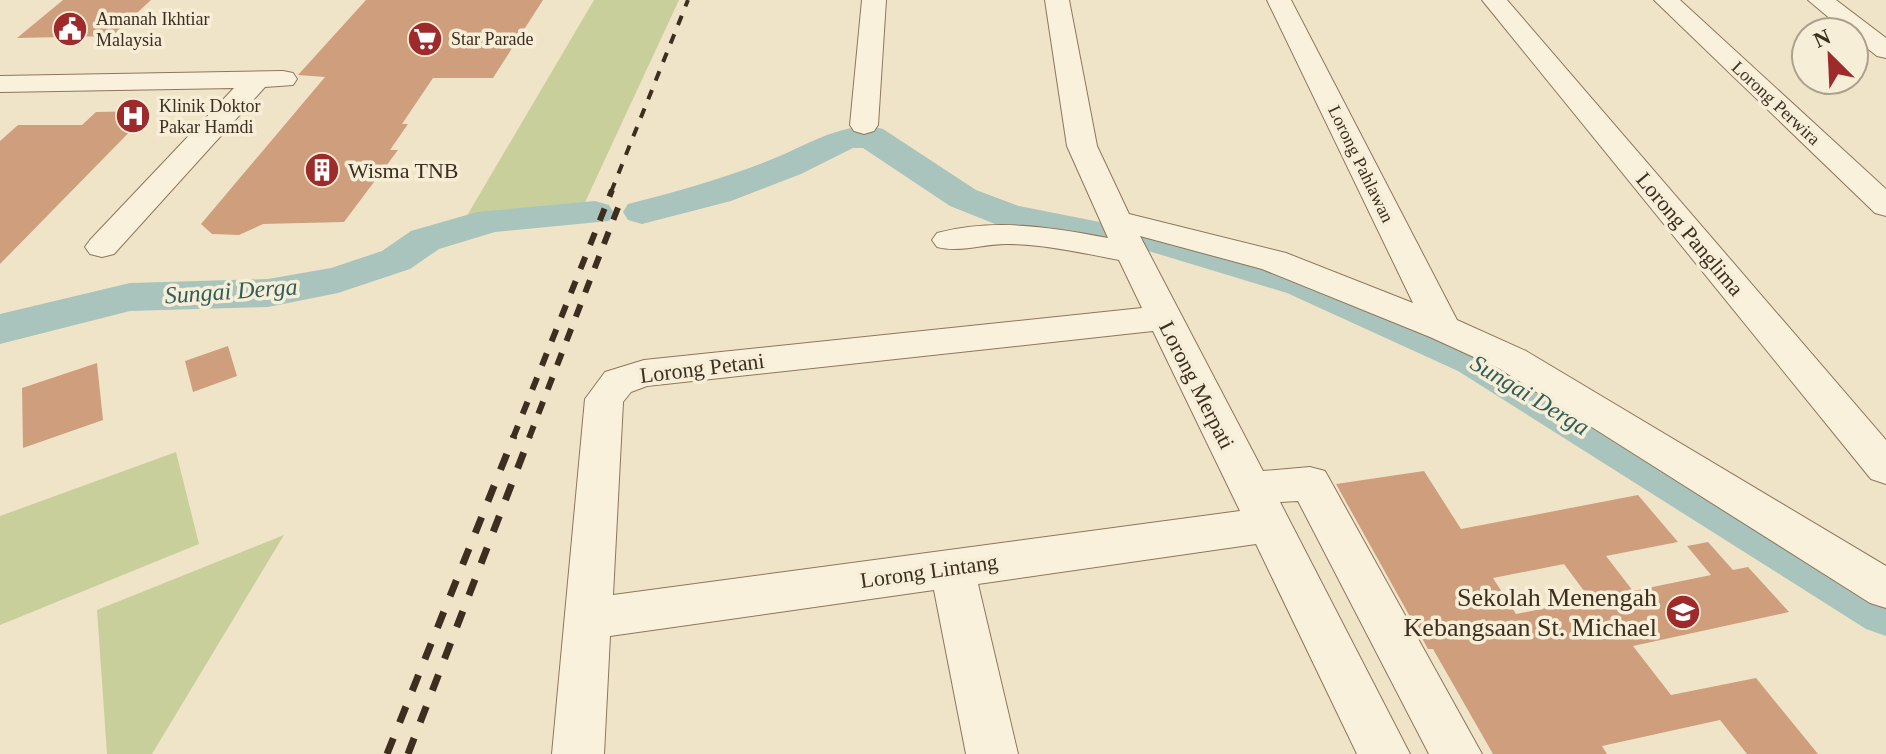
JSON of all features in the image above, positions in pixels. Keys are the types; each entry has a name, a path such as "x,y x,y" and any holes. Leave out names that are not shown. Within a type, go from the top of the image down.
{"street":[{"path":"864,125 874,0"},
{"name":"Lorong Merpati","path":"1057,0 1082,146 1122,236 1384,754"},
{"name":"Lorong Pahlawan","path":"1279,0 1443,328"},
{"name":"Lorong Panglima","path":"1494,0 1886,468"},
{"name":"Lorong Perwira","path":"1666,0 1886,206"},
{"path":"1820,0 1886,50"},
{"path":"0,84 270,79 102,247"},
{"path":"949,240 1004,234 1198,239 1274,261 1443,328 1513,360 1886,589"},
{"name":"Lorong Petani","path":"578,754 604,399 618,382 644,373 1163,318"},
{"name":"Lorong Lintang","path":"589,619 952,567 1260,507 1310,483 1456,754"},
{"path":"952,567 992,754"}],"green space":[{"path":"594,0 679,0 581,211 465,219"},
{"path":"176,452 199,544 0,625 0,516"},
{"path":"284,535 152,754 107,754 97,610"}],"building":[{"path":"63,0 151,0 112,36 17,38"},
{"path":"366,0 543,0 493,78 433,78 402,124 408,124 390,150 398,150 344,222 263,224 239,235 212,234 201,224 325,77 298,75"},
{"path":"150,111 0,264 0,141 18,125 82,125 96,112"},
{"path":"228,346 237,376 193,392 185,361"},
{"path":"97,363 103,420 23,448 22,388"},
{"path":"1424,471 1461,529 1638,495 1678,542 1606,556 1633,591 1711,575 1687,546 1708,542 1733,570 1748,567 1789,612 1633,646 1671,695 1756,678 1818,754 1747,754 1720,720 1602,746 1607,754 1493,754 1433,649 1428,649 1336,484","holes":["1564,564 1590,599 1516,614 1493,578"]}],"waterway":[{"name":"Sungai Derga","path":"642,212 718,193 788,166 846,138 870,137 963,198 1009,216 1110,236"},
{"name":"Sungai Derga","path":"0,329 130,297 268,293 338,280 396,260 425,240 491,220 595,213"},
{"name":"Sungai Derga","path":"1146,237 1302,283 1474,360 1886,612"}],"railway":[{"path":"611,192 688,0"},
{"path":"513,438 612,190"},
{"path":"529,438 619,205"},
{"path":"387,754 514,436"},
{"path":"408,754 530,436"}],"place":[{"name":"Amanah Ikhtiar Malaysia","path":"70,29"},
{"name":"Star Parade","path":"425,39"},
{"name":"Klinik Doktor Pakar Hamdi","path":"133,116"},
{"name":"Wisma TNB","path":"322,170"},
{"name":"Sekolah Menengah Kebangsaan St. Michael","path":"1683,612"}]}
